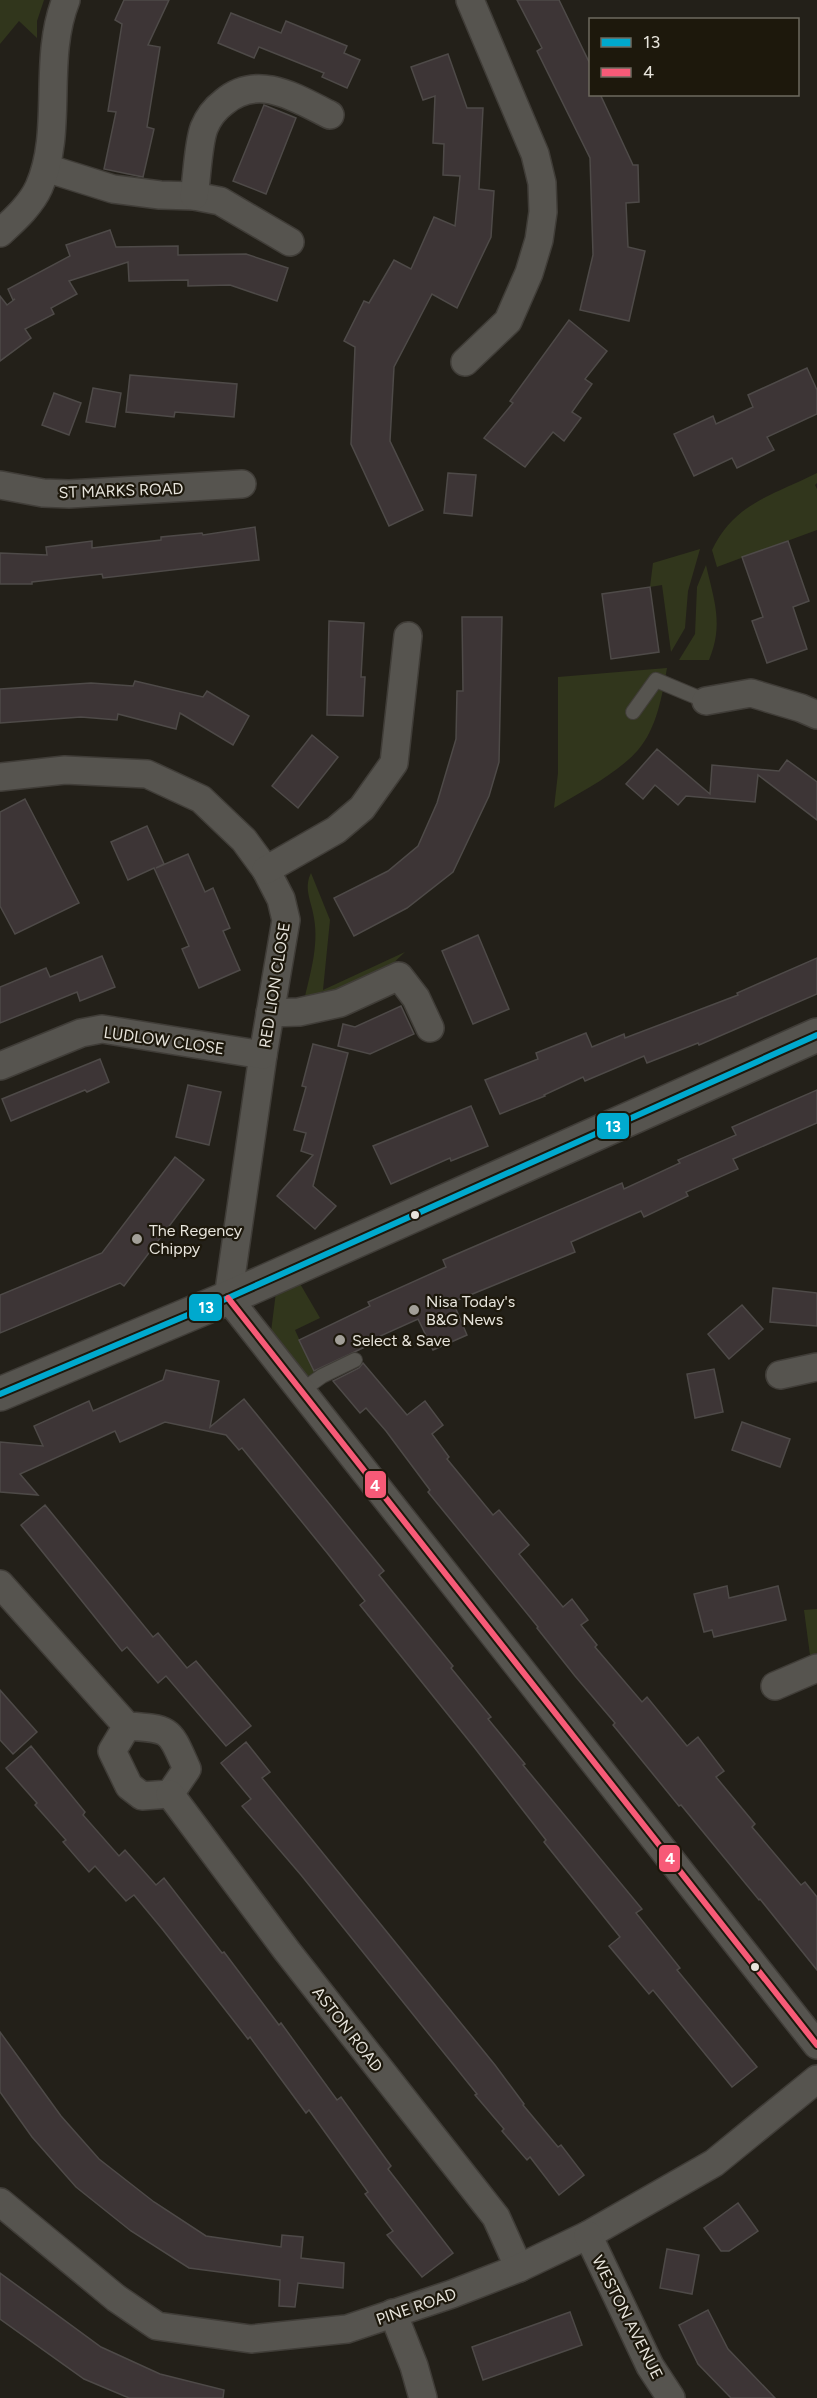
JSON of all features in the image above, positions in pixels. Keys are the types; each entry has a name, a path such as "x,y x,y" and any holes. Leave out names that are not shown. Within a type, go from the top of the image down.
{"street":[{"path":"0,233 18,216 38,190 46,168 51,129 52,67 66,0"},
{"path":"465,362 508,321 529,273 539,240 543,212 542,183 535,154 470,0"},
{"path":"194,196 204,128 217,108 233,94 251,87 270,89 330,115"},
{"path":"46,168 113,189 160,195 194,196 220,201 290,242"},
{"name":"ST MARKS ROAD","path":"0,485 43,493 69,494 242,484"},
{"path":"266,870 345,823 362,808 394,763 408,636"},
{"path":"705,701 751,693 817,715"},
{"name":"RED LION CLOSE","path":"0,777 65,770 147,774 201,799 244,840 266,870 281,899 286,920 263,1055 228,1298"},
{"path":"270,1013 299,1012 340,1004 399,976 416,998 430,1029"},
{"name":"LUDLOW CLOSE","path":"0,1066 81,1034 102,1029 263,1055"},
{"path":"0,1394 228,1298 817,1035"},
{"path":"228,1298 817,2044"},
{"path":"780,1375 817,1367"},
{"path":"0,1584 127,1726 158,1728 173,1737 187,1769 171,1794 142,1796 129,1786 112,1751 127,1726"},
{"path":"775,1686 817,1668"},
{"name":"ASTON ROAD","path":"171,1794 287,1951 496,2217 519,2268"},
{"name":"PINE ROAD","path":"0,2202 116,2298 157,2326 251,2339 347,2329 519,2268 588,2235 714,2163 817,2079"},
{"name":"WESTON AVENUE","path":"588,2235 651,2366 671,2398"},
{"path":"393,2313 414,2366 423,2398"}],"lane":[{"path":"633,712 656,680 705,701"},
{"path":"301,1391 322,1376 355,1360"}],"green space":[{"path":"0,0 44,0 37,21 37,38 19,21 0,44"},
{"path":"817,473 815,485 817,489 817,530 717,567 712,550 732,521 744,510 771,494"},
{"path":"700,549 688,591 685,628 671,652 662,585 650,587 653,563"},
{"path":"706,565 716,612 714,647 709,660 679,660 695,634 697,587"},
{"path":"667,668 654,722 638,750 610,774 554,808 558,773 558,677"},
{"path":"311,873 330,920 323,990 405,952 387,969 337,991 323,991 304,1001 315,939 314,918 308,890"},
{"path":"299,1282 320,1318 295,1330 314,1372 307,1378 271,1332 276,1292"},
{"path":"817,1609 817,1653 810,1655 804,1610"}],"building":[{"path":"124,0 169,0 148,45 160,47 147,127 154,129 143,177 104,169 116,112 108,111 122,24 115,20"},
{"path":"517,0 559,0 589,62 589,96 601,96 633,165 638,165 639,202 626,203 628,247 645,251 629,321 580,310 593,255 590,158 537,51 542,48"},
{"path":"231,13 281,33 286,21 347,46 344,53 360,60 347,88 322,77 324,73 259,47 254,58 218,43"},
{"path":"448,54 467,108 483,108 479,189 494,191 491,237 457,308 432,294 394,367 390,441 423,510 389,526 351,444 355,347 344,341 364,301 369,303 394,260 411,269 434,217 455,226 460,176 443,175 444,144 433,143 435,96 423,100 411,67"},
{"path":"264,105 296,118 266,194 233,181"},
{"path":"110,230 116,247 178,246 178,255 246,254 288,268 277,301 230,285 188,286 188,280 129,281 128,262 69,281 77,294 51,308 54,314 25,329 31,338 0,361 0,296 7,305 15,299 13,300 8,289 70,256 66,245"},
{"path":"569,320 607,351 585,379 592,384 572,412 581,418 564,441 553,432 525,467 484,438 513,403 510,401"},
{"path":"807,368 817,390 817,414 767,437 774,450 737,468 732,458 694,476 674,434 713,416 716,424 753,407 748,395"},
{"path":"130,375 237,384 234,417 175,412 174,417 126,412"},
{"path":"93,388 121,393 115,427 86,422"},
{"path":"54,393 81,403 69,435 42,425"},
{"path":"448,473 476,475 472,516 444,513"},
{"path":"255,527 259,560 103,578 102,574 32,582 32,584 0,584 0,553 47,555 46,547 92,541 92,548 161,540 161,537 202,533 203,535"},
{"path":"788,541 809,601 793,607 807,649 767,663 752,621 763,617 742,557"},
{"path":"650,587 659,652 611,659 602,594"},
{"path":"462,617 502,617 499,762 489,796 453,872 407,908 354,936 334,898 388,871 418,846 437,803 456,739 457,691 463,691"},
{"path":"329,621 364,623 361,677 365,677 363,716 327,715"},
{"path":"135,681 203,697 207,691 249,716 233,745 180,713 176,729 118,714 117,720 81,717 0,723 0,689 91,683 133,686"},
{"path":"312,735 338,757 298,808 272,786"},
{"path":"657,749 710,794 712,765 779,771 787,760 817,782 817,820 758,775 755,802 686,796 678,805 655,785 643,799 626,784"},
{"path":"25,799 79,903 15,934 0,906 0,812"},
{"path":"147,826 164,864 156,868 188,854 205,892 213,888 230,928 223,931 240,970 199,988 182,949 189,946 154,868 128,880 111,842"},
{"path":"478,935 509,1009 473,1024 442,951"},
{"path":"102,956 115,987 80,1001 77,992 0,1023 0,987 46,968 50,977"},
{"path":"817,958 817,994 699,1045 698,1043 647,1063 644,1056 585,1081 583,1077 545,1096 500,1114 485,1080 538,1059 536,1053 586,1033 592,1047 624,1034 625,1038 738,995 737,993"},
{"path":"401,1006 414,1034 370,1054 338,1046 343,1024 355,1027"},
{"path":"313,1044 348,1053 313,1186 336,1206 315,1229 277,1196 313,1155 301,1151 306,1133 294,1130 306,1087 302,1086"},
{"path":"100,1059 109,1082 11,1121 2,1099"},
{"path":"188,1085 221,1092 209,1145 176,1137"},
{"path":"817,1090 817,1123 733,1159 738,1169 686,1192 688,1196 644,1217 641,1211 571,1242 575,1252 453,1302 467,1335 433,1350 418,1319 314,1371 299,1340 370,1306 368,1302 446,1267 443,1260 622,1183 624,1189 680,1163 678,1160 736,1135 732,1127"},
{"path":"471,1106 488,1146 451,1161 450,1158 391,1184 373,1146"},
{"path":"175,1157 204,1180 124,1286 120,1283 0,1333 0,1295 102,1253"},
{"path":"773,1288 817,1293 817,1326 770,1322"},
{"path":"742,1305 763,1329 729,1359 708,1334"},
{"path":"363,1363 407,1415 425,1401 443,1425 432,1434 449,1457 447,1459 493,1515 499,1510 529,1545 519,1554 563,1607 572,1599 588,1620 581,1625 597,1645 595,1647 642,1702 647,1697 687,1746 698,1737 724,1771 716,1777 755,1824 752,1827 801,1885 805,1882 817,1897 817,1970 613,1725 615,1723 428,1492 430,1490 386,1431 366,1408 360,1413 333,1381 359,1368"},
{"path":"714,1369 723,1412 695,1418 687,1374"},
{"path":"166,1370 219,1381 210,1427 244,1399 384,1571 379,1575 453,1666 451,1668 491,1717 488,1719 525,1764 523,1765 642,1909 636,1913 680,1968 677,1970 757,2067 732,2087 653,1990 649,1994 609,1946 620,1937 544,1842 546,1840 474,1747 360,1605 365,1601 242,1448 239,1450 226,1435 165,1422 120,1442 115,1431 20,1474 38,1495 0,1492 0,1442 43,1446 34,1426 89,1401 93,1411 163,1380"},
{"path":"742,1422 790,1439 780,1467 732,1450"},
{"path":"45,1505 153,1637 158,1633 187,1668 196,1661 251,1726 226,1746 166,1676 158,1683 127,1647 122,1651 21,1525"},
{"path":"727,1586 729,1598 778,1586 786,1620 714,1637 712,1630 704,1632 694,1594"},
{"path":"0,1690 37,1732 13,1754 0,1740"},
{"path":"246,1742 270,1772 262,1778 495,2065 523,2105 558,2147 561,2145 584,2175 559,2195 530,2157 527,2160 502,2131 504,2129 475,2095 477,2094 301,1875 242,1806 251,1799 221,1763"},
{"path":"31,1746 85,1812 83,1815 119,1856 125,1850 156,1885 164,1878 279,2025 281,2023 337,2100 341,2097 391,2166 388,2169 453,2253 422,2277 387,2235 393,2231 365,2194 368,2192 309,2110 306,2113 250,2037 248,2039 163,1930 134,1895 126,1901 95,1866 89,1872 63,1842 66,1840 35,1805 37,1803 6,1768"},
{"path":"0,2032 61,2116 99,2159 154,2202 206,2236 281,2247 282,2235 303,2237 301,2258 344,2263 343,2288 298,2283 295,2307 279,2306 280,2280 189,2268 131,2231 76,2187 32,2137 0,2092"},
{"path":"738,2203 758,2231 729,2251 721,2251 704,2228"},
{"path":"667,2249 699,2255 692,2294 660,2288"},
{"path":"0,2273 101,2347 160,2374 224,2390 223,2398 129,2398 84,2379 0,2319"},
{"path":"708,2310 728,2349 775,2398 731,2398 698,2364 679,2325"},
{"path":"570,2312 582,2345 483,2380 472,2347"}],"transit line":[{"name":"13","path":"0,1394 228,1298 817,1035"},
{"name":"4","path":"228,1298 817,2045"}],"place":[{"name":"The Regency Chippy","path":"137,1239"},
{"name":"Nisa Today's B&G News","path":"414,1310"},
{"name":"Select & Save","path":"340,1340"}]}
